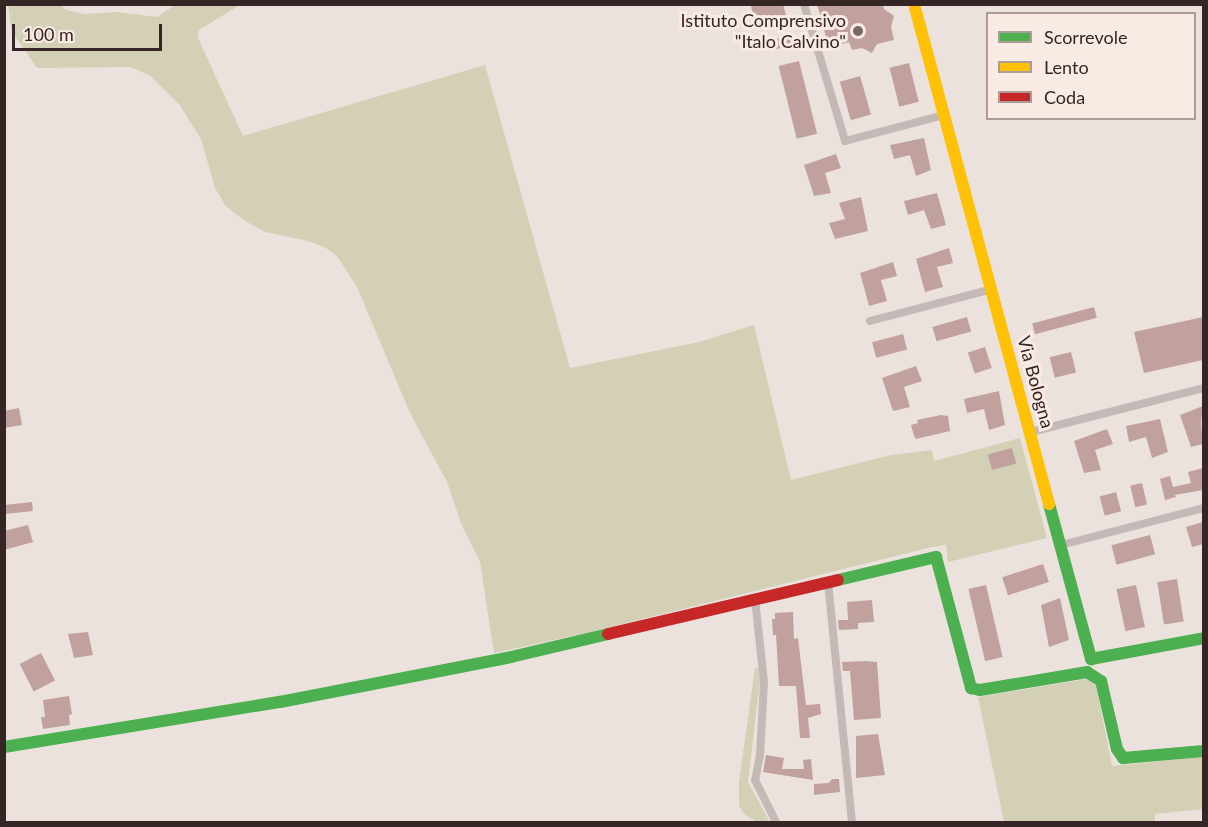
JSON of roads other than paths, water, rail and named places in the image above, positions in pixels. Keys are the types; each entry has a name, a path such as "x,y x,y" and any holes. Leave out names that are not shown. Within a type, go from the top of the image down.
{"street":[{"path":"804,4 845,141 944,115"},
{"name":"Via Bologna","path":"914,4 1091,659 1203,639"},
{"path":"870,321 992,289"},
{"path":"1031,432 1203,388"},
{"path":"1061,545 1203,508"},
{"path":"4,747 356,689 565,645 936,557 971,688 980,690 1087,672 1097,676 1101,681 1117,749 1123,758 1203,751"},
{"path":"828,582 852,822"},
{"path":"755,599 764,682 760,754 755,780 776,822"}],"place":[{"name":"Istituto Comprensivo \"Italo Calvino\"","path":"858,31"}]}
